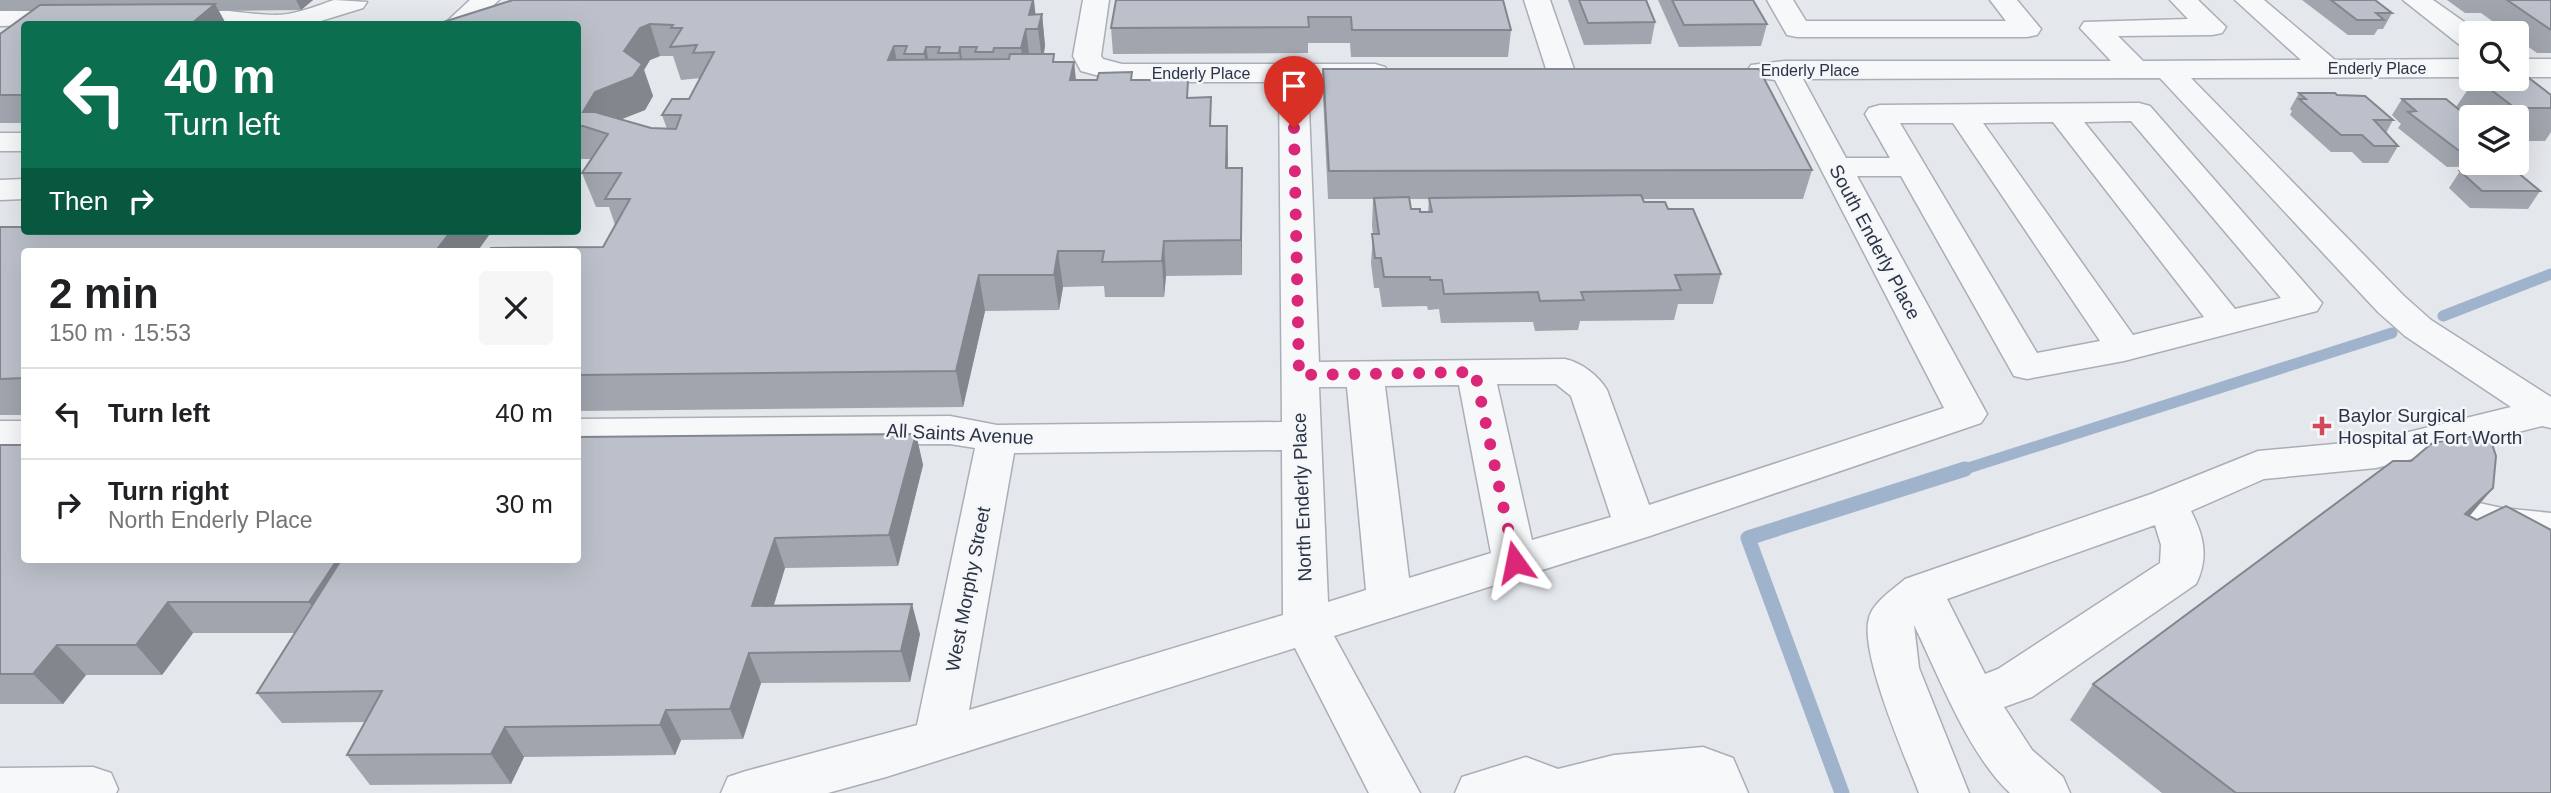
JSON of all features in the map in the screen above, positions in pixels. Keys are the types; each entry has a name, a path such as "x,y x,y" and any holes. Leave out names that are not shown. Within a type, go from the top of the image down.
{"street":[{"path":"461,21 486,0"},
{"name":"Enderly Place","path":"1096,0 1087,56 1091,65 1102,69 1122,73 1401,72"},
{"path":"1537,0 1562,72"},
{"path":"1780,0 1797,29 2027,29 2003,0"},
{"path":"2183,0 2211,27 2094,28 2151,69 2418,328 2549,412"},
{"path":"2248,0 2327,68"},
{"path":"2416,0 2459,31"},
{"path":"290,21 317,15 355,1"},
{"path":"334,21 355,1"},
{"path":"139,18 226,17 255,21"},
{"path":"0,18 99,18"},
{"path":"28,21 32,18"},
{"path":"0,42 21,26"},
{"path":"1837,30 1862,70"},
{"name":"Enderly Place","path":"1728,71 2459,68"},
{"path":"2529,68 2551,68"},
{"name":"South Enderly Place","path":"1635,525 1968,414 1784,71"},
{"name":"North Enderly Place","path":"1293,73 1306,626"},
{"path":"2138,112 2304,303 2124,349 2027,367 1880,114 1962,114 2138,112"},
{"path":"2061,113 2227,323"},
{"path":"1962,114 2124,349"},
{"path":"0,142 21,142"},
{"path":"1835,167 1911,167"},
{"path":"0,190 21,189"},
{"path":"746,793 939,740 1635,525 1588,390 1565,371 1299,375"},
{"path":"1475,372 1515,562"},
{"path":"1365,374 1389,601"},
{"path":"1944,793 1896,668 1891,619 1921,590 2166,505 2258,465 2390,467 2549,412"},
{"name":"All Saints Avenue","path":"581,432 950,430 998,439 1300,436"},
{"path":"0,435 21,435"},
{"name":"West Morphy Street","path":"939,740 998,439"},
{"path":"1973,699 2015,683 2180,572 2185,554 2178,526 2166,505"},
{"path":"2465,514 2501,524 2551,529"},
{"path":"1921,590 1973,699 2014,765 2045,793"},
{"path":"1306,626 1395,793"},
{"path":"1480,793 1526,779 1559,792 1614,777 1703,769 1715,773 1723,793"},
{"path":"0,790 93,789"}],"building":[{"path":"513,0 1033,0 1029,15 1042,14 1038,29 1026,29 1021,48 994,48 993,52 975,52 977,47 960,47 959,53 938,53 940,47 926,47 924,54 904,54 907,46 894,46 888,60 1009,59 1010,54 1054,54 1053,62 1074,62 1070,80 1097,80 1099,73 1132,72 1131,80 1188,80 1187,98 1211,97 1210,126 1227,126 1226,168 1242,168 1241,240 1164,241 1162,261 1102,262 1104,251 1058,251 1054,275 979,275 956,371 581,375 581,248 491,248 603,247 630,199 605,199 621,173 582,173 608,134 583,126 581,21 446,21","holes":["650,24 673,25 671,28 682,28 670,47 697,45 693,53 714,52 689,99 672,99 662,115 681,115 676,129 651,128 595,112 583,112 595,92 633,77 642,64 624,51 640,28"]},
{"path":"1116,0 1503,0 1511,30 1352,30 1351,17 1308,17 1309,27 1111,28"},
{"path":"1579,0 1646,0 1655,22 1588,23"},
{"path":"1672,0 1753,0 1767,24 1684,25"},
{"path":"2331,0 2375,0 2392,13 2376,13 2384,20 2357,20"},
{"path":"2507,0 2551,0 2551,30"},
{"path":"215,4 195,21 21,21 21,95 0,95 0,34 40,5"},
{"path":"1323,69 1759,69 1812,170 1329,171"},
{"path":"2529,78 2551,95 2551,108 2511,105 2493,91 2529,91"},
{"path":"2299,93 2365,96 2393,120 2374,120 2398,146 2374,146 2362,135 2341,135 2299,99 2306,99"},
{"path":"2402,99 2446,99 2459,110 2459,150 2408,112 2416,111"},
{"path":"2464,175 2521,175 2540,191 2482,191"},
{"path":"1641,195 1644,202 1665,202 1668,209 1693,209 1721,274 1675,275 1681,290 1581,292 1584,300 1540,301 1538,292 1444,294 1442,280 1430,280 1430,277 1384,277 1381,258 1375,258 1372,234 1379,234 1374,198 1409,197 1411,209 1432,212 1429,198"},
{"path":"0,227 21,227 21,235 448,235 438,248 21,248 21,378 0,379"},
{"path":"916,434 889,535 775,538 752,606 912,604 901,651 749,653 730,709 666,710 660,725 505,727 491,754 347,755 382,691 257,693 339,563 581,563 581,437"},
{"path":"2457,437 2478,437 2492,444 2496,456 2493,488 2465,514 2477,520 2506,506 2551,530 2551,793 2236,793 2093,684 2393,461 2411,461 2431,444"},
{"path":"0,445 21,445 21,563 335,563 309,602 168,602 136,645 57,645 33,674 0,674"}],"waterway":[{"path":"2443,316 2551,274"},
{"path":"1959,471 2392,333"},
{"path":"1842,793 1748,538 1965,469"}],"place":[{"name":"Baylor Surgical Hospital at Fort Worth","path":"2322,426"}],"route":[{"path":"1294,128 1299,375 1475,372 1515,562"}]}
